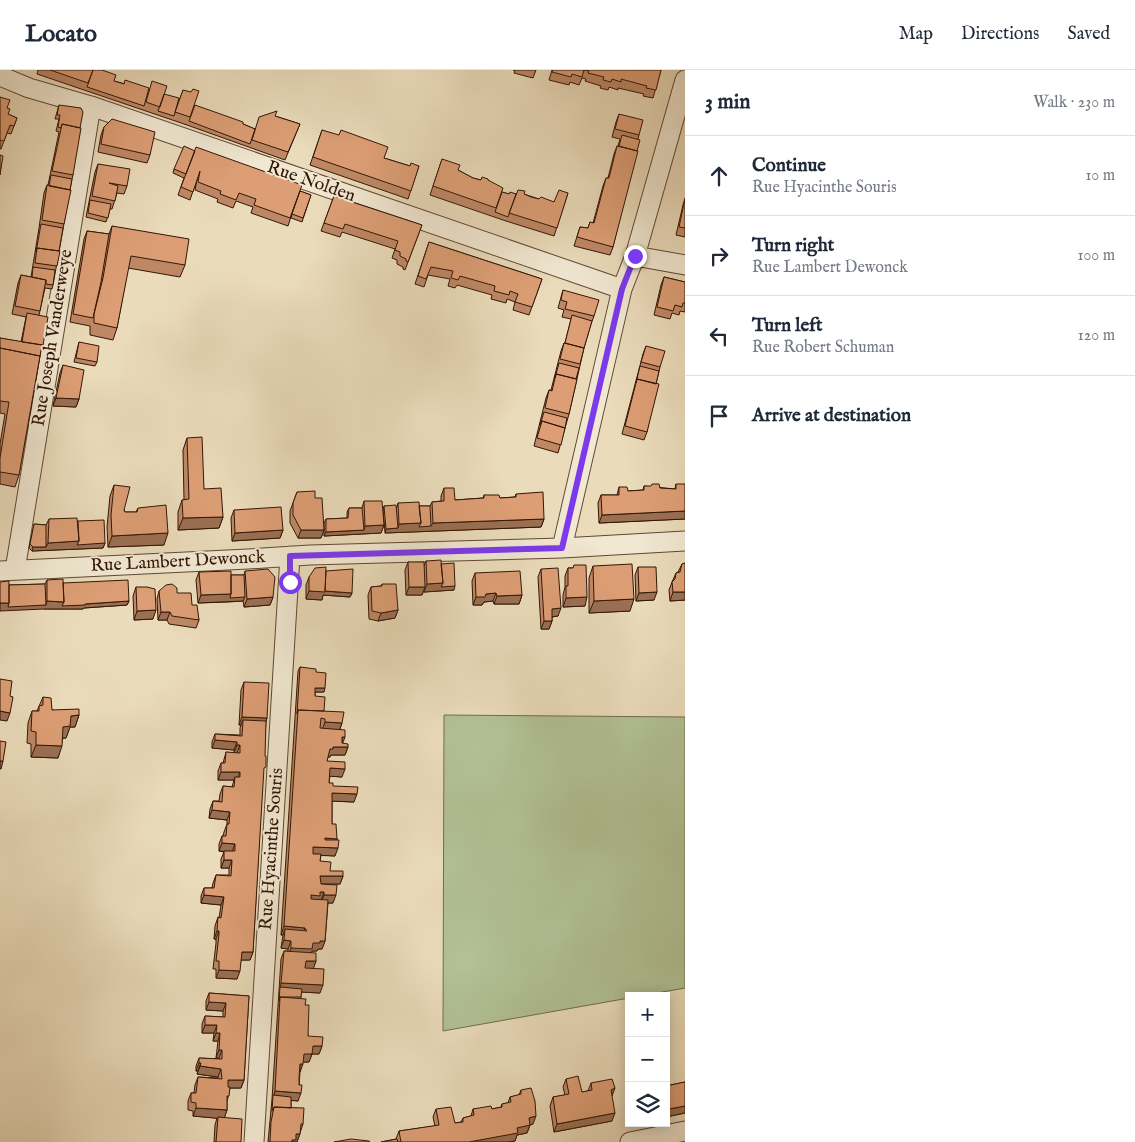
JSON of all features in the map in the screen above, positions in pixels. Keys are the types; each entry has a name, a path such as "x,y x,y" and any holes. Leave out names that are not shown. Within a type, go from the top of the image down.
{"street":[{"name":"Rue Nolden","path":"0,76 29,88 91,106 622,289"},
{"path":"562,548 622,289 635,256 685,80"},
{"name":"Rue Joseph Vanderweye","path":"7,571 91,106"},
{"path":"635,256 685,265"},
{"name":"Rue Lambert Dewonck","path":"7,571 290,556 562,548 685,541"},
{"name":"Rue Hyacinthe Souris","path":"254,1142 290,556"},
{"path":"630,1142 685,1131"}],"green space":[{"path":"444,715 685,717 685,988 662,992 625,992 625,999 443,1031"}],"building":[{"path":"50,70 93,70 88,83"},
{"path":"93,70 102,70 116,75 114,81 124,84 125,80 149,88 144,106 87,87"},
{"path":"553,70 584,70 582,77 572,74 571,77 552,72"},
{"path":"584,70 661,70 656,90 621,79 621,82 612,79 611,82 603,80 604,77 588,73 589,71"},
{"path":"152,81 167,86 160,107 146,102"},
{"path":"193,89 199,91 190,117 175,112 183,90 191,92"},
{"path":"164,94 179,98 174,116 158,111"},
{"path":"0,97 10,100 7,108 10,109 8,114 17,118 14,126 10,125 4,141 0,140"},
{"path":"59,105 81,108 83,112 80,128 62,124 61,128 58,127 60,115 57,115"},
{"path":"195,105 243,122 243,124 255,129 250,144 189,121"},
{"path":"277,111 275,116 300,124 288,152 252,140 259,117"},
{"path":"619,114 643,120 639,135 615,129"},
{"path":"112,119 155,132 150,155 101,144 104,127"},
{"path":"62,124 81,128 73,175 52,171"},
{"path":"322,130 339,135 341,130 388,147 384,158 410,166 411,163 419,166 411,191 313,157"},
{"path":"622,135 640,140 637,151 619,146"},
{"path":"184,146 195,151 186,174 174,169"},
{"path":"617,146 638,151 613,247 577,237 580,227 588,228 590,222 594,223"},
{"path":"196,147 302,185 290,218 254,205 256,199 239,193 236,200 220,194 221,191 198,182 200,171 193,192 181,187"},
{"path":"0,155 3,156 0,175"},
{"path":"442,159 460,165 458,170 473,178 481,180 482,177 488,179 503,188 496,208 433,186"},
{"path":"98,164 130,169 127,186 109,183 118,186 115,201 92,196"},
{"path":"51,175 72,179 70,190 49,186"},
{"path":"47,185 71,190 64,224 42,220"},
{"path":"518,190 525,191 524,194 531,197 539,199 541,197 554,202 559,190 568,193 557,228 509,213"},
{"path":"300,191 311,195 303,218 292,214"},
{"path":"502,192 516,194 508,217 495,212"},
{"path":"334,196 422,225 408,262 400,256 400,252 395,250 398,241 345,224 343,229 324,223"},
{"path":"685,199 685,228 679,227"},
{"path":"90,200 111,204 108,218 88,213"},
{"path":"41,224 63,228 59,251 37,248 36,252"},
{"path":"112,226 189,239 185,265 131,256 117,328 94,323 94,314 103,278"},
{"path":"87,231 109,234 93,318 73,314"},
{"path":"429,242 542,279 532,307 515,302 518,294 510,291 509,295 494,291 495,286 460,276 458,280 451,278 453,271 431,267 426,279 418,276"},
{"path":"37,248 60,251 57,266 35,263"},
{"path":"33,267 55,270 53,285 46,284 46,280 32,277"},
{"path":"21,275 46,280 40,311 15,306"},
{"path":"664,277 685,282 685,303 683,303 682,307 675,305 673,311 657,307"},
{"path":"563,290 599,300 594,316 565,309 567,302 561,300"},
{"path":"27,313 48,317 43,345 22,342"},
{"path":"572,315 592,321 584,348 565,343"},
{"path":"0,338 42,345 40,356 0,348"},
{"path":"79,342 99,346 97,362 76,358"},
{"path":"564,343 584,348 580,364 560,359"},
{"path":"646,346 665,351 660,367 641,362"},
{"path":"0,348 40,356 19,475 0,472 0,458 9,402 0,401"},
{"path":"559,363 579,368 576,379 556,374"},
{"path":"63,365 84,370 79,399 56,398"},
{"path":"640,366 659,371 656,384 637,379 636,383"},
{"path":"556,374 577,379 569,414 545,408 549,390 552,391"},
{"path":"637,379 659,384 647,432 625,426"},
{"path":"544,412 567,418 565,428 542,421 540,425"},
{"path":"542,421 565,428 561,445 537,438"},
{"path":"202,437 204,489 221,488 223,517 183,518 182,500 189,499 187,438"},
{"path":"652,484 659,484 660,488 676,489 676,484 685,484 685,511 602,515 601,495 619,495 619,487 627,487 628,491 644,490 644,486 651,486"},
{"path":"114,485 130,487 125,512 137,512 138,508 166,505 168,533 112,536 111,515"},
{"path":"444,488 454,488 455,500 484,498 484,495 499,495 500,498 516,497 516,494 543,492 544,519 433,523 432,502 444,501"},
{"path":"315,491 315,498 322,498 324,530 301,530 293,515 293,503 297,492"},
{"path":"364,501 382,501 384,525 365,526"},
{"path":"419,502 421,523 399,524 398,503"},
{"path":"396,505 398,528 386,529 384,506"},
{"path":"419,506 430,506 431,526 419,527 421,523"},
{"path":"281,507 283,530 235,533 234,510"},
{"path":"349,508 362,508 364,530 326,532 326,519 348,518"},
{"path":"77,518 79,541 48,543 49,519"},
{"path":"104,520 105,543 77,545 79,541 78,521"},
{"path":"34,524 46,525 46,547 33,547 30,544"},
{"path":"441,560 443,583 427,584 426,561"},
{"path":"408,562 424,562 425,587 409,587"},
{"path":"454,563 455,586 441,587 443,583 441,564"},
{"path":"685,563 685,592 673,592 672,582 675,579 676,573 680,572 682,564"},
{"path":"632,564 634,599 594,601 593,566"},
{"path":"574,565 586,565 587,597 566,598 568,568 573,568"},
{"path":"326,567 325,592 309,591 309,577 315,568"},
{"path":"638,567 656,567 657,592 639,593"},
{"path":"558,568 561,608 552,609 552,621 544,621 541,569"},
{"path":"268,569 275,577 273,597 247,599 245,571"},
{"path":"353,569 352,593 325,591 326,571"},
{"path":"231,571 231,594 201,595 199,572"},
{"path":"520,571 522,595 497,596 496,593 486,594 485,597 476,597 475,573"},
{"path":"231,575 244,575 245,597 230,598"},
{"path":"63,579 64,602 47,601 47,580"},
{"path":"128,580 129,601 62,606 64,602 63,583"},
{"path":"9,581 9,603 0,603 0,582"},
{"path":"45,584 46,605 8,607 9,585"},
{"path":"172,584 177,588 177,593 191,593 192,605 197,605 199,620 172,616 170,612 161,612 159,591 166,585"},
{"path":"382,584 396,584 398,610 381,613 372,611 371,587 382,586"},
{"path":"136,587 155,589 156,610 137,611"},
{"path":"300,667 316,669 316,672 326,673 325,688 315,688 315,696 325,697 324,711 298,710 297,714"},
{"path":"0,679 12,681 10,696 13,697 10,713 0,711"},
{"path":"244,682 269,683 267,718 242,717"},
{"path":"43,697 51,698 52,710 79,709 79,715 71,716 70,726 63,727 62,746 36,745 36,732 31,731 32,711 39,711 39,706 43,705"},
{"path":"298,710 344,712 342,723 325,722 325,719 321,718 320,728 345,730 345,737 342,737 342,743 348,744 348,747 333,747 333,749 330,749 327,761 345,762 345,769 330,768 329,783 333,783 333,786 358,787 357,794 332,793 332,824 336,824 337,839 325,838 325,840 339,840 338,848 313,847 313,854 321,854 320,861 331,862 330,871 343,871 343,876 320,876 321,884 337,885 336,895 324,895 324,892 320,892 320,896 311,895 311,899 328,900 325,941 313,943 312,949 291,948 291,941 284,940 285,929 307,931 305,928 284,926"},
{"path":"243,720 266,721 266,767 264,768 253,952 242,952 240,971 219,970 219,961 216,961 219,934 219,931 217,931 218,917 221,918 224,897 204,895 204,888 214,888 216,875 231,876 232,860 224,860 224,851 235,851 235,844 222,843 222,836 226,836 230,812 212,810 213,801 222,802 223,786 234,787 235,777 240,777 240,772 221,772 221,763 225,763 226,752 240,753 240,745 237,745 237,742 215,740 215,734 242,736"},
{"path":"0,741 6,742 3,761 0,761"},
{"path":"284,951 316,953 316,961 306,961 305,968 324,969 323,985 281,983"},
{"path":"280,987 302,989 301,997 280,997 279,1001"},
{"path":"209,993 249,996 244,1080 228,1080 228,1087 230,1087 229,1096 227,1096 227,1110 196,1108 196,1103 191,1102 191,1093 196,1093 198,1077 222,1079 221,1069 200,1066 201,1063 199,1063 199,1058 222,1059 222,1050 219,1050 220,1033 216,1033 217,1025 205,1025 205,1016 225,1017 226,1003 209,1002"},
{"path":"280,997 306,999 305,1005 309,1005 308,1036 323,1037 322,1046 313,1046 312,1054 304,1054 303,1064 300,1064 299,1085 302,1085 301,1093 275,1091"},
{"path":"578,1076 582,1092 592,1090 591,1083 612,1079 615,1088 611,1090 615,1113 557,1124 553,1097 569,1094 566,1079"},
{"path":"685,1082 685,1106 670,1109 670,1085"},
{"path":"531,1088 535,1101 536,1116 529,1118 530,1125 517,1128 518,1133 469,1142 401,1142 399,1131 439,1125 436,1109 451,1107 455,1123 463,1122 463,1118 474,1115 473,1109 491,1106 492,1109 502,1107 502,1104 511,1102 510,1097 521,1094 521,1090"},
{"path":"273,1095 291,1097 291,1108 274,1107 272,1111"},
{"path":"274,1107 304,1108 303,1124 301,1124 300,1134 296,1134 296,1140 292,1140 292,1142 270,1142"},
{"path":"218,1117 242,1119 241,1142 216,1142"},
{"path":"351,1139 369,1141 370,1142 334,1142"},
{"path":"397,1139 398,1142 381,1142"}],"route":[{"path":"290,582 290,556 562,548 622,289 635,256"}]}
